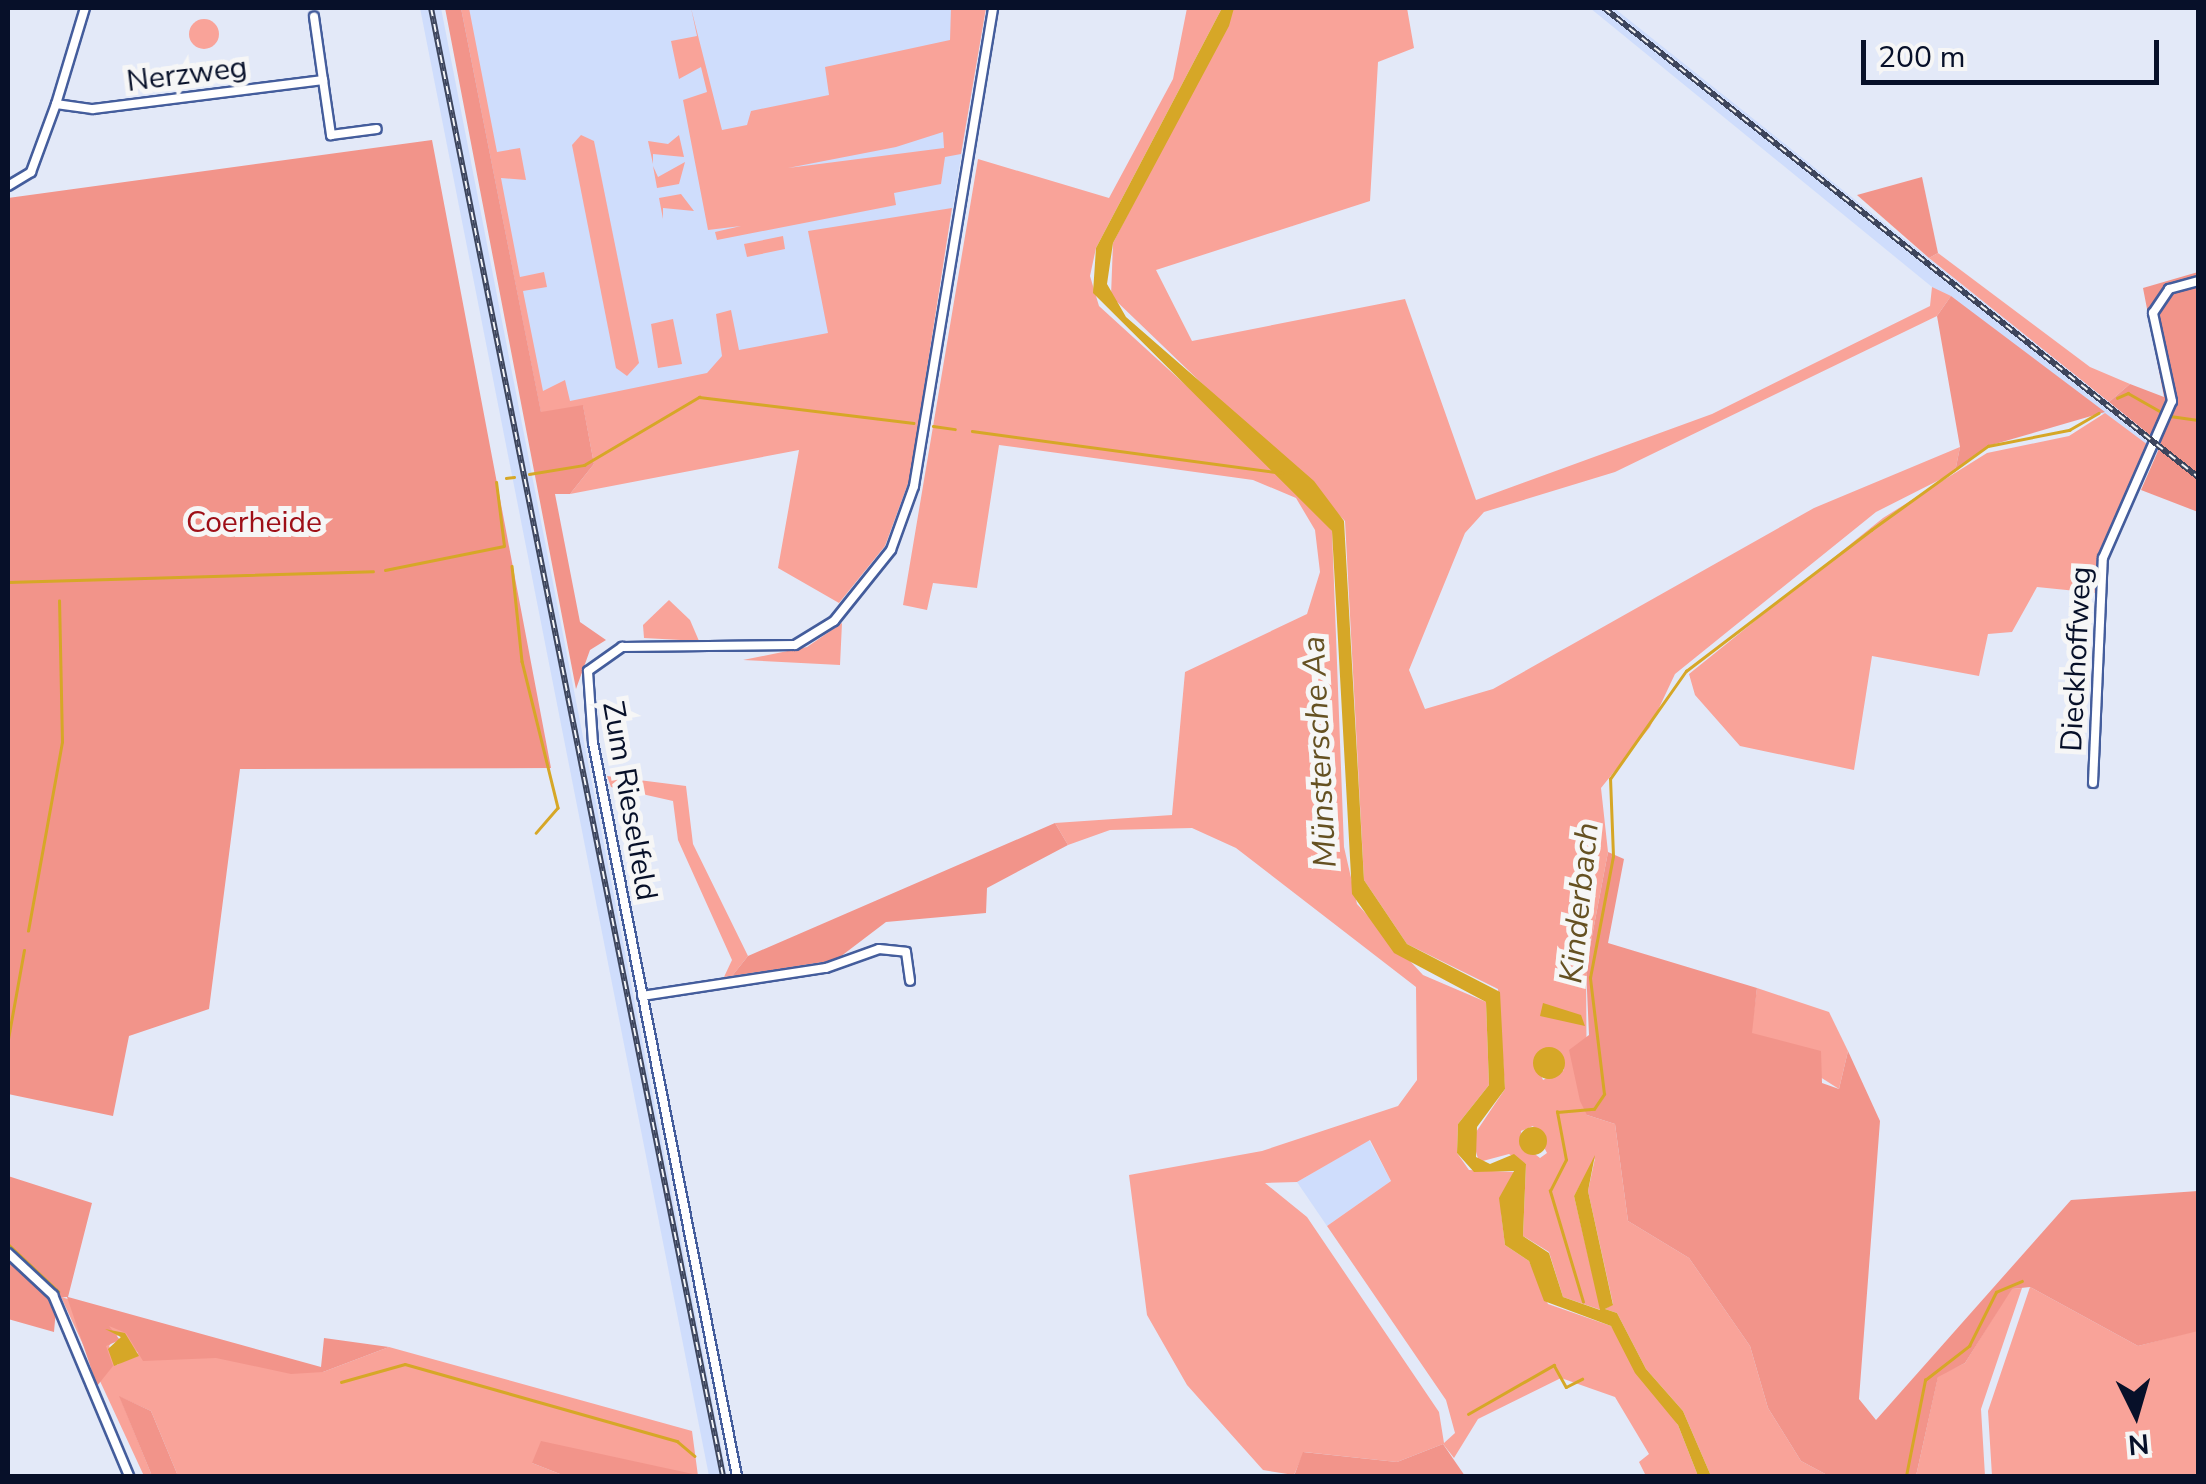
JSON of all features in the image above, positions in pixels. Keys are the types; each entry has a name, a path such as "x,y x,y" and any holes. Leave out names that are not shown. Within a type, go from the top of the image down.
{"street":[{"path":"8,186 32,172 85,8"},
{"name":"Zum Rieselfeld","path":"737,1476 593,742 588,671 622,647 795,646 834,621 891,550 914,486 993,8"},
{"path":"314,17 330,135 377,129"},
{"name":"Nerzweg","path":"56,104 93,109 323,80"},
{"name":"Dieckhoffweg","path":"2093,783 2103,558 2172,402 2153,313 2169,289 2198,280"},
{"path":"642,996 826,968 879,949 906,952 910,981"},
{"path":"8,1253 53,1296 129,1476"}],"shaded area":[{"path":"420,8 441,8 727,1476 709,1476"},
{"path":"457,8 986,8 931,337 536,414"},
{"path":"461,8 469,8 497,152 520,148 526,180 501,178 520,277 544,272 547,287 523,291 543,391 565,380 570,401 707,373 722,356 716,314 731,310 739,350 828,333 808,231 952,208 910,478 885,546 839,603 778,568 799,450 570,494 594,464 583,406 541,413"},
{"path":"691,8 722,130 747,125 751,111 829,95 825,67 950,40 951,8 986,8 961,154 945,157 941,184 894,193 896,205 717,240 715,232 741,226 708,230 683,100 707,92 701,67 679,79 671,41 697,36","holes":["943,132 944,148 788,168 896,147"]},
{"path":"1187,8 1222,8 1096,248 1090,276 1099,306 1303,492 1332,531 1344,847 1357,904 1423,975 1486,1002 1489,1085 1458,1124 1457,1153 1469,1170 1514,1172 1501,1212 1505,1245 1529,1261 1548,1304 1611,1326 1678,1425 1698,1476 1646,1476 1639,1462 1649,1454 1615,1397 1561,1378 1478,1419 1454,1458 1443,1444 1397,1462 1304,1452 1294,1475 1263,1470 1187,1385 1147,1315 1129,1175 1262,1151 1398,1106 1417,1080 1416,987 1236,848 1192,828 1110,830 1068,845 1055,823 1172,815 1185,672 1307,614 1320,572 1315,530 1296,498 1253,480 999,445 977,588 933,583 927,610 903,605 978,159 1109,198 1173,79","holes":["1370,1140 1391,1181 1327,1226 1446,1400 1455,1433 1444,1443 1439,1412 1307,1217 1265,1183 1297,1182"]},
{"path":"1222,8 1234,8 1229,26 1113,243 1107,284 1126,317 1314,481 1344,521 1364,880 1407,944 1500,992 1505,1089 1477,1127 1476,1157 1490,1164 1514,1154 1526,1164 1523,1236 1549,1253 1563,1297 1600,1310 1574,1196 1595,1155 1588,1191 1613,1305 1605,1309 1617,1313 1646,1369 1683,1411 1711,1476 1698,1476 1678,1425 1635,1373 1611,1326 1544,1301 1529,1261 1505,1245 1499,1198 1514,1171 1474,1172 1457,1153 1458,1124 1489,1085 1486,1002 1394,953 1352,894 1332,531 1093,293 1096,248"},
{"path":"1234,8 1407,8 1414,48 1378,62 1370,201 1156,270 1192,341 1405,299 1476,500 1712,414 1930,306 1932,287 1951,296 1937,316 1615,472 1484,512 1465,533 1409,670 1425,709 1493,689 1814,508 1960,447 1955,472 1876,512 1675,674 1650,727 1601,788 1608,852 1586,968 1587,1115 1615,1124 1628,1221 1689,1258 1750,1346 1768,1408 1801,1461 1829,1476 1711,1476 1683,1411 1646,1369 1617,1313 1605,1309 1613,1304 1588,1191 1595,1158 1574,1196 1601,1310 1563,1297 1549,1252 1523,1236 1526,1164 1509,1154 1479,1162 1472,1138 1505,1089 1498,989 1407,944 1364,880 1345,521 1111,296 1113,243","holes":["1560,1056 1564,1070 1543,1080 1535,1060","1533,1126 1547,1153 1540,1158 1523,1145 1521,1131"]},
{"path":"1590,8 1614,8 2162,444 2198,485 1932,287"},
{"path":"204,19 215,23 219,34 215,45 204,49 193,45 189,34 193,23"},
{"path":"581,135 594,141 639,363 627,376 616,368 572,145"},
{"path":"679,135 684,157 653,154 653,164 648,141 668,144"},
{"path":"685,162 679,184 657,188 653,166 658,177"},
{"path":"681,194 694,211 663,208 663,219 659,198"},
{"path":"783,236 785,249 747,257 744,244"},
{"path":"1938,253 2090,367 2130,384 2109,402 1929,258"},
{"path":"673,319 682,364 658,368 651,324"},
{"path":"2105,413 2148,445 2098,556 2096,593 2037,587 2012,632 1988,634 1979,676 1872,656 1854,770 1740,746 1695,695 1689,674 1883,518 1987,453 2069,436"},
{"path":"669,600 690,620 699,641 644,638 643,625"},
{"path":"842,623 840,665 743,660 807,647"},
{"path":"607,776 686,786 693,844 748,956 732,976 724,977 732,960 678,840 673,801 611,787"},
{"path":"1757,988 1829,1012 1848,1051 1839,1089 1751,1033"},
{"path":"1543,1003 1581,1015 1585,1026 1540,1016"},
{"path":"1549,1047 1560,1052 1565,1063 1560,1074 1549,1079 1538,1074 1533,1063 1538,1052"},
{"path":"1533,1127 1543,1131 1547,1141 1543,1151 1533,1155 1523,1151 1519,1141 1523,1131"},
{"path":"1369,1140 1391,1181 1327,1226 1297,1182"},
{"path":"2030,1287 2138,1346 2198,1330 2198,1476 1992,1476 1988,1411"},
{"path":"2022,1288 1981,1409 1985,1476 1916,1476 1938,1376 1965,1363 2011,1289"},
{"path":"61,1297 323,1372 389,1347 692,1431 698,1476 532,1463 565,1476 178,1476 151,1411 120,1397 152,1476 144,1476","holes":["118,1335 138,1353 117,1365 109,1346"]},
{"path":"105,1329 125,1333 139,1356 114,1366 108,1349 121,1337"}],"green space":[{"path":"445,8 461,8 541,412 583,405 594,464 570,494 555,494 580,622 606,640 590,650 576,689"},
{"name":"Coerheide","path":"432,140 551,768 240,769 209,1009 129,1036 113,1116 8,1094 8,198"},
{"path":"1922,177 1938,253 1929,258 1857,195"},
{"path":"2198,272 2198,512 2141,490 2161,444 2109,402 2130,384 2164,397 2143,288"},
{"path":"1951,296 2105,412 1988,446 1955,472 1960,447 1937,316"},
{"path":"1055,823 1068,845 987,888 986,913 886,922 836,960 732,976 748,956"},
{"path":"1608,852 1624,859 1608,943 1757,988 1752,1033 1821,1051 1822,1083 1839,1089 1848,1051 1880,1121 1859,1399 1876,1420 2071,1200 2198,1191 2198,1331 2138,1346 2030,1287 2012,1289 1965,1363 1938,1377 1916,1476 1829,1476 1801,1461 1768,1408 1750,1346 1689,1258 1628,1221 1615,1124 1587,1115 1580,1101 1569,1050 1589,1035 1586,968"},
{"path":"8,1176 92,1203 68,1297 321,1367 324,1338 389,1347 323,1372 291,1374 216,1358 143,1361 126,1333 109,1326 120,1340 106,1346 113,1366 97,1386 67,1297 57,1298 54,1332 8,1319"},
{"path":"119,1396 151,1411 178,1476 152,1476"},
{"path":"541,1441 693,1476 565,1476 532,1463"},
{"path":"1443,1444 1465,1476 1294,1476 1303,1452 1397,1462"}],"waterway":[{"name":"Kinderbach","path":"2117,398 2128,393 2163,413"},
{"path":"529,474 584,465 699,397 913,423"},
{"name":"Kinderbach","path":"1583,1302 1550,1191 1566,1160 1557,1112 1594,1109 1604,1094 1590,978 1613,856 1610,779 1686,671 1871,530 1988,446 2069,430 2099,413"},
{"name":"Kinderbach","path":"2170,416 2198,420"},
{"path":"933,426 955,429"},
{"path":"972,431 1282,473"},
{"path":"506,478 514,477"},
{"path":"385,570 504,546 496,482"},
{"path":"512,566 522,661 558,808 536,833"},
{"path":"8,582 373,571"},
{"path":"28,931 62,742 59,601"},
{"path":"8,1039 24,950"},
{"path":"8,1244 58,1291"},
{"path":"1906,1476 1925,1380 1969,1346 1996,1292 2022,1281"},
{"path":"341,1382 405,1364 677,1441 695,1456"},
{"path":"1468,1414 1554,1365 1566,1387 1582,1379"}],"railway":[{"path":"431,8 723,1476"},
{"path":"1604,8 2198,477"}],"water label":[{"name":"Münstersche Aa","path":"1320,752"}]}
